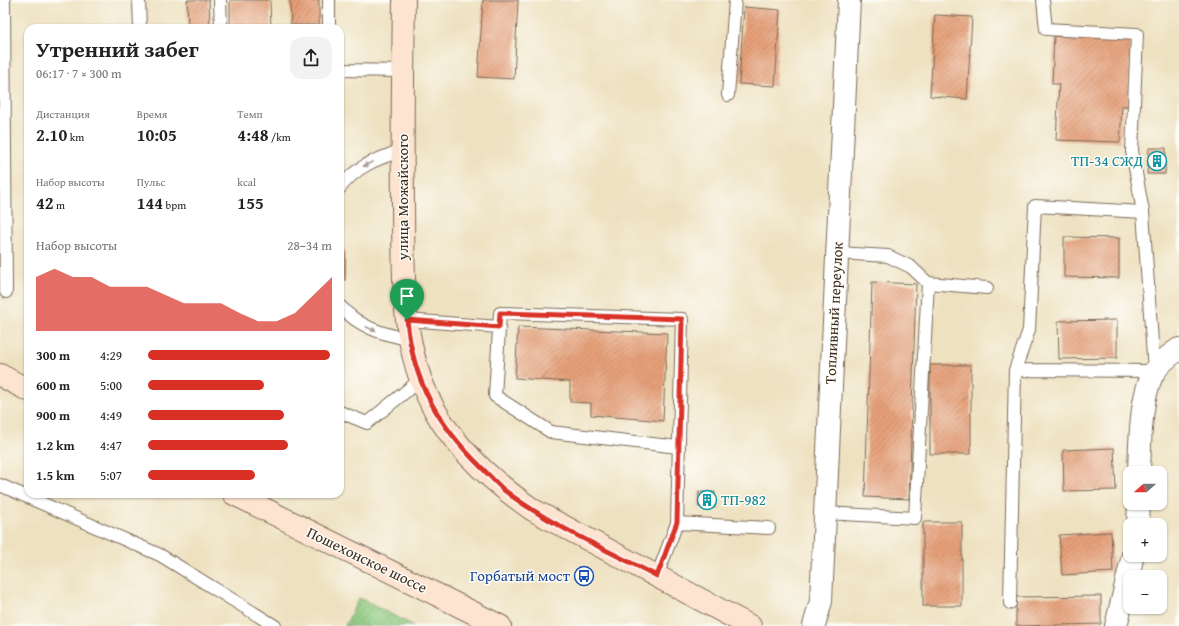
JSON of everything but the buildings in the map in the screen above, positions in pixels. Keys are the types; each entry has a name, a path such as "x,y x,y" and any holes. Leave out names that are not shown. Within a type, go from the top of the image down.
{"main road":[{"name":"улица Можайского","path":"404,0 402,150 404,294 408,330 420,380 433,407 452,437 502,489 533,510 750,626"},
{"path":"0,375 24,388"},
{"name":"Пошехонское шоссе","path":"242,498 500,626"}],"street":[{"name":"Топливный переулок","path":"814,626 821,602 849,0"},
{"path":"1139,466 1140,436 1147,387 1154,371 1166,358 1179,349"},
{"path":"1116,626 1131,562"}],"lane":[{"path":"4,0 2,103 6,292"},
{"path":"139,0 140,24"},
{"path":"220,0 220,24"},
{"path":"329,0 329,24"},
{"path":"728,96 735,0"},
{"path":"1015,370 1154,371 1143,212 1132,151 1137,34 1046,29 1043,0"},
{"path":"344,70 403,71"},
{"path":"344,183 349,176 363,166 402,150"},
{"path":"1010,603 1015,370 1029,330 1035,206 1143,212"},
{"path":"837,252 888,256 911,267 928,283 987,288"},
{"path":"825,514 915,518 928,283"},
{"path":"344,310 351,317 371,330 499,327"},
{"path":"657,576 677,522 682,319 500,313 495,396 551,432 678,447"},
{"path":"344,414 367,423 420,380"},
{"path":"0,484 24,495"},
{"path":"32,498 160,555 276,626"},
{"path":"677,522 769,528"}],"green space":[{"path":"359,598 414,626 345,626"}],"place":[{"name":"ТП-34 СЖД","path":"1157,161"},
{"name":"ТП-982","path":"707,500"},
{"name":"Горбатый мост","path":"584,576"}],"route":[{"path":"500,313 682,319 677,522 657,576 533,510 502,489 452,437 433,407 420,380 414,360 409,339 407,320 499,327 500,313"}]}
